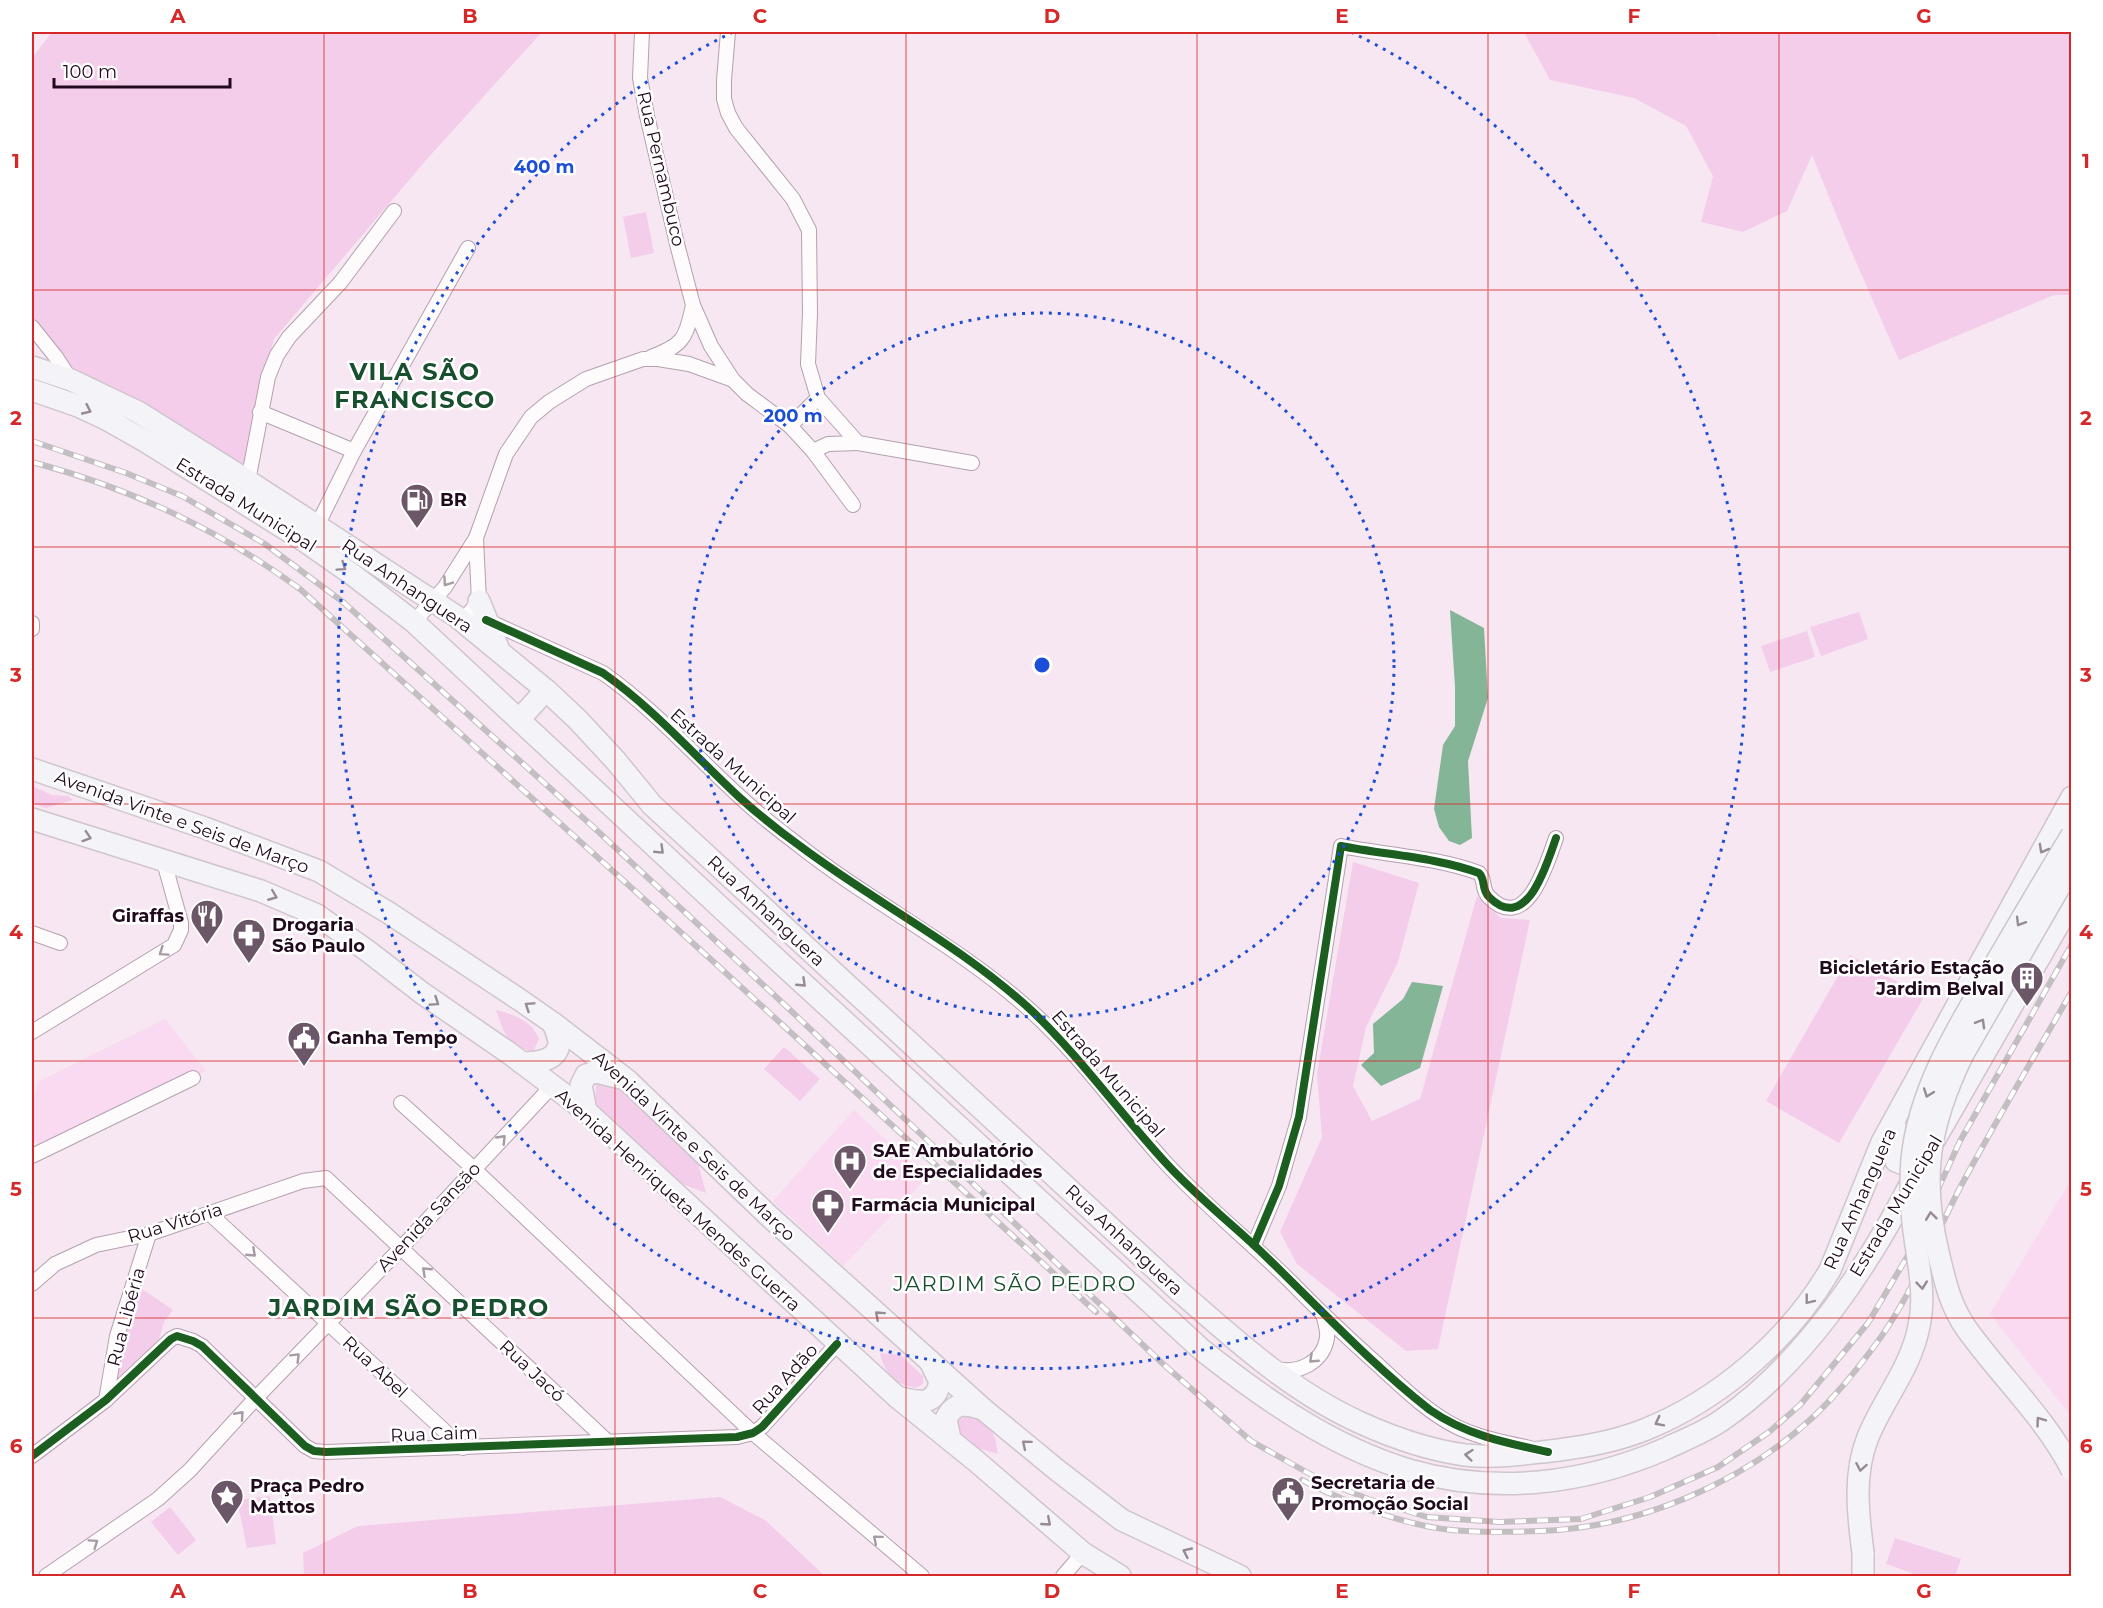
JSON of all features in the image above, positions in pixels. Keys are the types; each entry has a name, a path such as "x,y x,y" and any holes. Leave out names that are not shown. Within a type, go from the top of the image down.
{"main road":[{"name":"Rua Anhanguera","path":"32,367 71,380 138,412 459,619 546,690 616,761 652,805 1178,1290 1268,1366 1327,1405 1360,1423 1439,1450 1492,1457 1548,1452 1576,1449 1644,1430 1714,1392 1752,1363 1793,1321 1826,1277 1882,1142 2072,797"},
{"name":"Estrada Municipal","path":"32,390 78,406 145,441 303,540 353,575 418,626 470,673 726,913 1202,1350 1248,1386 1286,1411 1367,1455 1409,1470 1475,1482 1507,1484 1547,1482 1612,1470 1647,1457 1721,1421 1763,1387 1793,1358 1866,1263 2072,901"},
{"path":"483,610 500,651"},
{"path":"418,626 444,615 459,619"},
{"path":"470,673 490,682 525,712 620,804 638,829"},
{"path":"525,712 546,690"},
{"name":"Avenida Vinte e Seis de Março","path":"32,769 205,828 319,871 388,913 553,1023 627,1080 770,1217 983,1409 1057,1470 1122,1520 1240,1576"},
{"path":"32,777 66,781"},
{"name":"Avenida Henriqueta Mendes Guerra","path":"32,819 261,891 317,915 586,1112 897,1397 950,1439 1083,1553 1120,1576"},
{"path":"1863,1576 1863,1553 1857,1505 1860,1467 1868,1437 1912,1353 1922,1312 1923,1292 1911,1191 1914,1143 1922,1110 1935,1074 1966,1014 2072,835"},
{"path":"2072,865 1948,1084 1934,1124 1929,1154 1928,1191 1931,1224 1943,1277 1960,1318 2042,1425 2072,1470"},
{"path":"522,1063 543,1061 555,1053 559,1040 553,1023"},
{"path":"586,1112 581,1085 586,1075 596,1072 627,1080"},
{"path":"1898,1114 1893,1141 1896,1161 1908,1166 1923,1160"},
{"path":"897,1397 917,1402 935,1395 940,1382 930,1360"},
{"path":"950,1439 946,1419 954,1408 964,1404 983,1409"}],"street":[{"name":"Rua Pernambuco","path":"642,32 640,78 647,116 693,305 711,346 733,380"},
{"path":"728,32 724,80 724,99 728,113 736,128 793,199 809,230 808,364 818,398 858,443"},
{"path":"248,481 268,377 277,355 289,337 340,282 394,211"},
{"path":"317,526 354,451 468,248"},
{"path":"418,626 430,601 445,586 476,538 506,454 531,417 556,397 586,379 670,350 680,342 688,327 693,305"},
{"path":"32,327 57,357 71,380"},
{"path":"643,359 688,364 733,380 747,394 790,426 813,451 853,505"},
{"path":"790,426 818,398"},
{"path":"260,412 354,451"},
{"path":"813,451 828,444 858,443 972,463"},
{"path":"459,619 483,610 476,538"},
{"name":"Estrada Municipal","path":"483,610 610,678 678,737 747,804 799,846 969,960 1000,984 1033,1013 1166,1163 1201,1199 1254,1245 1323,1314 1414,1398 1445,1420 1473,1434 1548,1452"},
{"path":"32,623 32,629"},
{"path":"1254,1245 1279,1186 1299,1117 1341,846 1431,861 1474,871 1483,877 1484,891 1491,899 1507,909 1515,907 1533,894 1542,879 1556,838"},
{"path":"32,1032 174,945 181,930 181,923 164,862"},
{"path":"32,933 60,943"},
{"path":"32,1156 193,1078"},
{"name":"Avenida Sansão","path":"46,1576 158,1499 177,1483 552,1086"},
{"path":"400,1103 474,1169 753,1433 922,1576"},
{"name":"Rua Jacó","path":"326,1178 606,1440"},
{"name":"Rua Vitória","path":"32,1284 55,1264 96,1245 149,1234 303,1181 326,1178"},
{"name":"Rua Abel","path":"209,1213 463,1448"},
{"name":"Rua Libéria","path":"106,1400 117,1336 149,1234"},
{"path":"1268,1366 1284,1371 1296,1371 1314,1361 1327,1338 1323,1314"},
{"name":"Rua Caim","path":"106,1400 177,1336 202,1346 305,1446 320,1452 737,1437 753,1433"},
{"name":"Rua Adão","path":"753,1433 762,1427 837,1344"},
{"path":"32,1456 106,1400"},
{"path":"1064,1576 1083,1553"}],"shaded area":[{"path":"52,32 542,32 427,159 274,339 254,417 246,473 76,375 32,322 32,58"},
{"path":"1524,32 1715,32 1718,36 1726,32 2071,32 2071,295 2054,295 1899,360 1812,155 1787,211 1743,232 1701,222 1713,176 1686,126 1634,98 1550,80"},
{"path":"646,212 654,253 631,258 623,217"},
{"path":"1450,610 1484,628 1488,698 1468,761 1472,838 1460,845 1449,841 1439,827 1434,809 1443,745 1455,726"},
{"path":"1859,612 1868,639 1821,656 1810,627"},
{"path":"1807,631 1815,657 1770,672 1761,646"},
{"path":"32,786 52,795 68,796 73,800 46,808 32,803"},
{"path":"1353,862 1419,883 1398,962 1366,1027 1353,1086 1372,1121 1420,1099 1477,896 1501,918 1530,920 1438,1349 1406,1351 1297,1264 1280,1232 1322,1137 1317,1074"},
{"path":"1850,955 1924,997 1839,1143 1766,1101"},
{"path":"1412,982 1443,986 1420,1068 1381,1086 1361,1065 1374,1053 1373,1024 1403,999"},
{"path":"496,1010 516,1016 532,1027 539,1039 533,1052 517,1045 507,1037"},
{"path":"165,1019 206,1071 38,1144 32,1138 32,1112 38,1082"},
{"path":"784,1047 820,1079 800,1101 764,1069"},
{"path":"596,1085 617,1085 696,1156 706,1193 677,1182 595,1106"},
{"name":"SAE Ambulatório de Especialidades","path":"854,1110 927,1178 843,1266 773,1201"},
{"path":"2071,1180 2071,1416 1990,1314"},
{"path":"136,1285 173,1310 164,1322 159,1339 115,1380 122,1333"},
{"path":"880,1353 900,1355 923,1376 923,1384 916,1388 896,1381 888,1373"},
{"path":"954,1412 970,1412 989,1426 995,1438 998,1454 977,1448 958,1433"},
{"path":"270,1496 276,1544 247,1548 237,1500"},
{"path":"720,1497 765,1520 825,1576 309,1576 304,1574 303,1553 358,1526"},
{"path":"170,1507 196,1540 178,1555 151,1522"},
{"path":"1895,1538 1961,1559 1955,1576 1920,1576 1886,1564"}],"railway":[{"path":"32,441 126,473 182,496 265,544 343,602 590,824 787,1007 1162,1363 1251,1441 1317,1478 1368,1499 1427,1517 1499,1522 1581,1519 1650,1497 1718,1467 1769,1432 1800,1405 1868,1323 1907,1257 1960,1141 2072,944"},
{"path":"32,462 104,485 172,513 237,547 300,589 716,964 1096,1312"},
{"path":"1302,1480 1374,1511 1413,1523 1473,1532 1540,1531 1577,1528 1650,1511 1686,1498 1753,1463 1784,1442 1822,1409 1881,1337 1914,1281 1975,1160 2072,991"}],"cycle path":[{"path":"486,620 603,673 639,701 739,797 776,828 829,867 948,945 1005,988 1032,1011 1067,1047 1148,1143 1198,1195 1255,1246 1362,1351 1430,1410 1472,1432 1548,1452"},
{"path":"1254,1245 1279,1186 1299,1117 1341,846 1428,860 1479,873 1489,897 1502,906 1514,907 1525,902 1541,878 1556,838"},
{"path":"32,1456 106,1400 177,1336 202,1346 305,1446 314,1451 326,1452 737,1437 753,1433 762,1427 837,1344"}],"place":[{"name":"BR","path":"417,529"},
{"name":"Giraffas","path":"207,945"},
{"name":"Drogaria São Paulo","path":"249,964"},
{"name":"Bicicletário Estação Jardim Belval","path":"2027,1007"},
{"name":"Ganha Tempo","path":"304,1067"},
{"name":"SAE Ambulatório de Especialidades","path":"850,1190"},
{"name":"Farmácia Municipal","path":"828,1234"},
{"name":"Secretaria de Promoção Social","path":"1288,1522"},
{"name":"Praça Pedro Mattos","path":"227,1525"}],"district":[{"name":"VILA SÃO FRANCISCO","path":"415,386"},
{"name":"JARDIM SÃO PEDRO","path":"1015,1284"},
{"name":"JARDIM SÃO PEDRO","path":"409,1308"}]}
